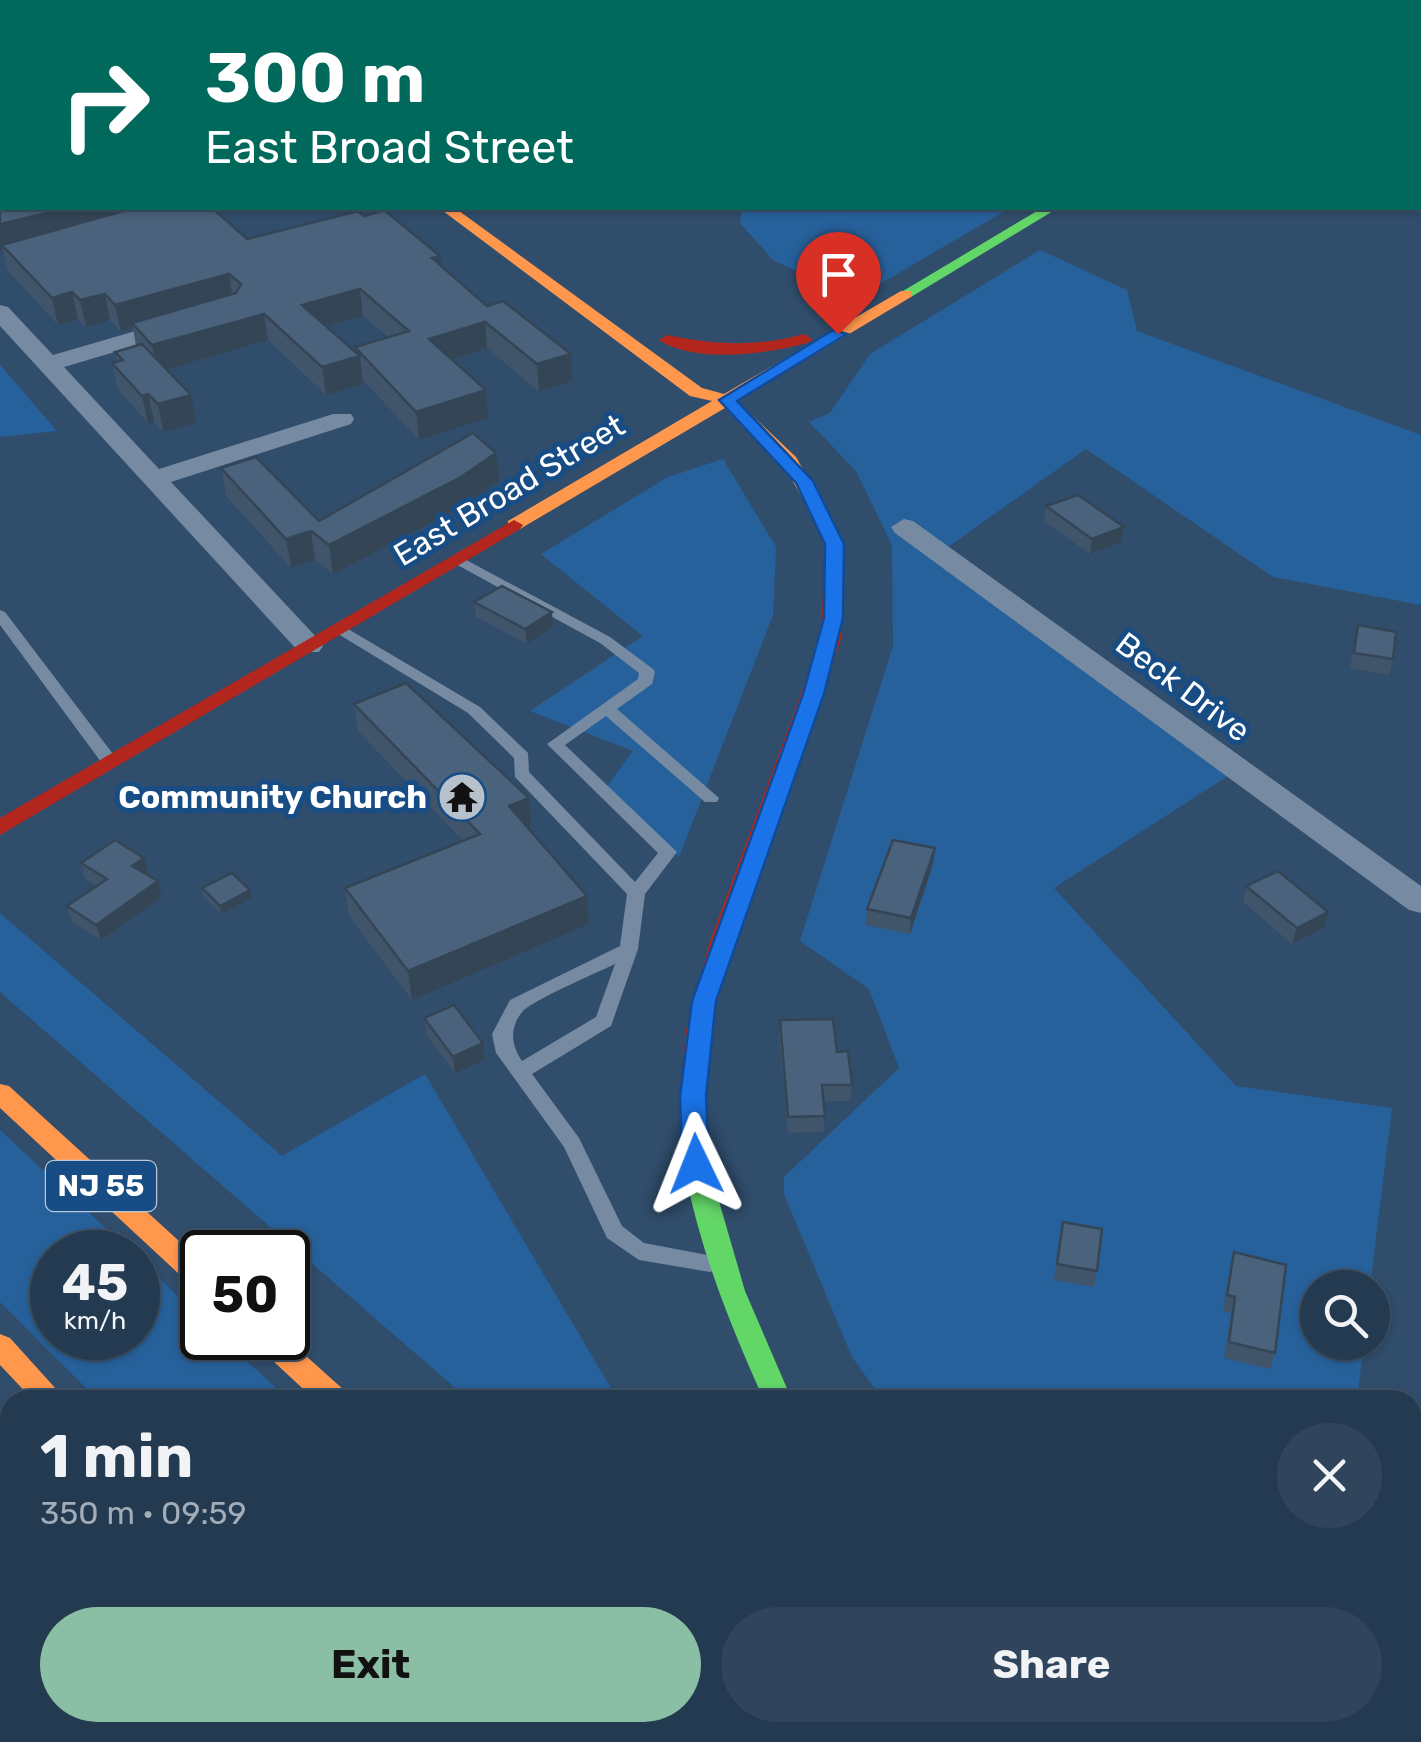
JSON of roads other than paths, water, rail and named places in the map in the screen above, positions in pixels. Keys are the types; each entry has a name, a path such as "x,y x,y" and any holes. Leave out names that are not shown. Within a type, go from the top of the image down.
{"main road":[{"path":"449,210 696,392 727,400 797,471 834,544 831,639 721,944 698,1030 693,1096 696,1164 720,1265 774,1390"},
{"path":"471,210 727,382 727,400"},
{"name":"East Broad Street","path":"0,828 1047,210"},
{"path":"667,340 726,353 748,353 866,317"},
{"name":"NJ 55","path":"0,1093 180,1258"},
{"path":"0,1346 42,1390"},
{"path":"291,1360 324,1390"}],"street":[{"path":"0,312 309,646"},
{"path":"48,364 194,321"},
{"path":"156,478 342,419"},
{"name":"Beck Drive","path":"904,527 1421,902"}],"lane":[{"path":"458,559 605,640 647,672 646,681 555,744 522,757"},
{"path":"0,615 110,762"},
{"path":"338,629 474,710 522,757 521,773 636,893"},
{"path":"606,708 712,798"},
{"path":"519,1072 604,1021 629,948 636,893 668,852 555,744"},
{"path":"629,948 517,1006 502,1034 506,1053 572,1143 614,1232 639,1251 720,1265"}],"place":[{"name":"Community Church","path":"462,797"}]}
